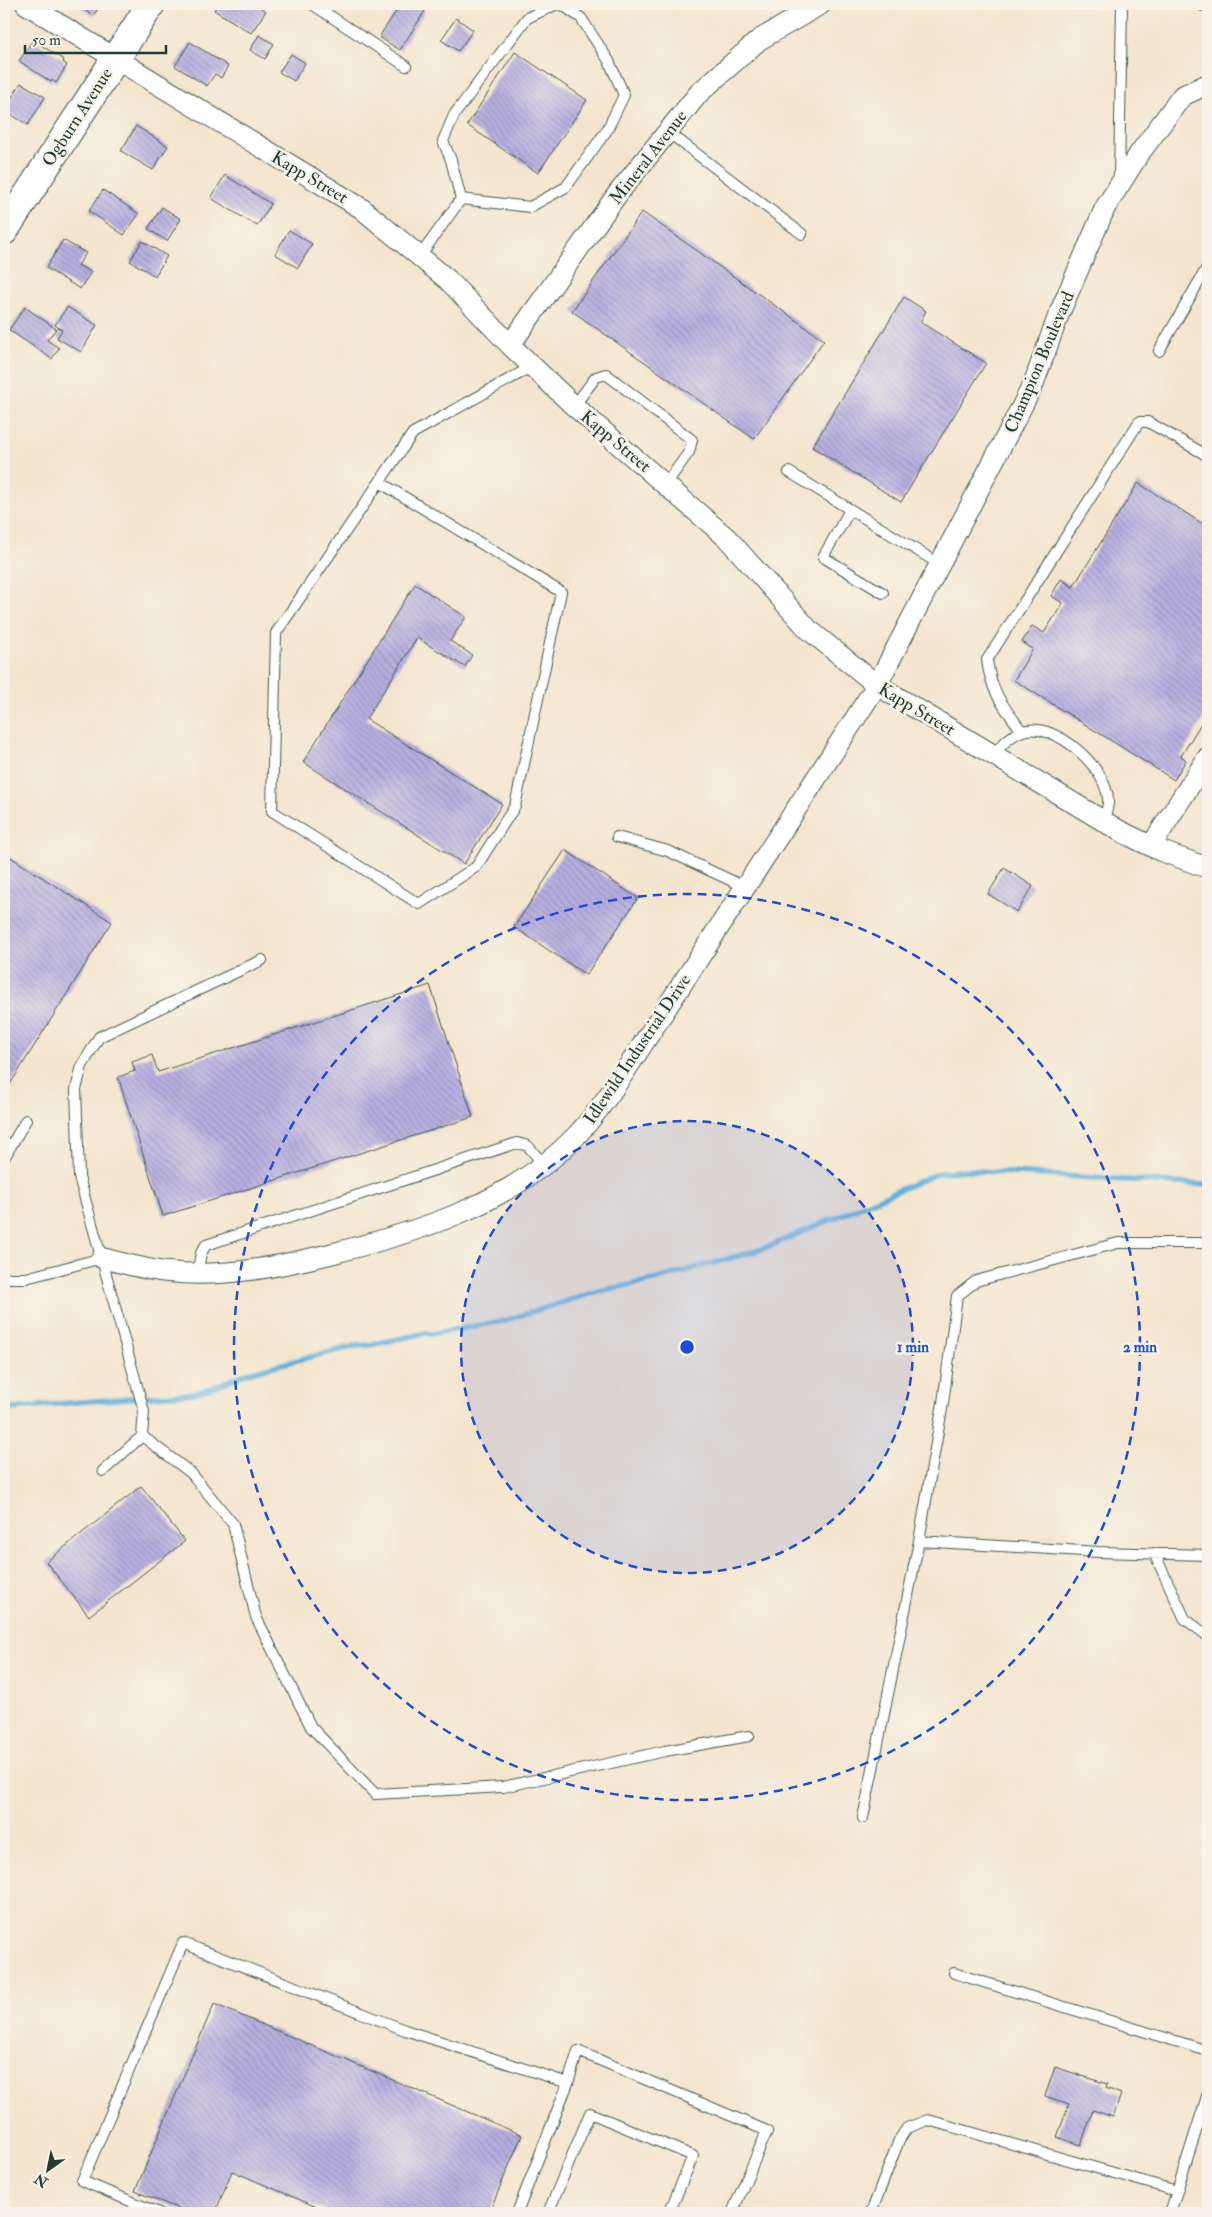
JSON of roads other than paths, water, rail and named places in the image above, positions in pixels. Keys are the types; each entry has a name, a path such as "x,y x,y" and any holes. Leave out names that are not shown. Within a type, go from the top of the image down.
{"street":[{"name":"Kapp Street","path":"26,4 361,208 448,280 510,345 574,406 727,538 808,629 877,685 1104,821 1151,846 1208,868"},
{"name":"Ogburn Avenue","path":"4,231 152,4"},
{"name":"Mineral Avenue","path":"510,345 619,192 699,93 759,40 821,4"},
{"name":"Champion Boulevard","path":"877,685 1033,385 1078,268 1105,208 1139,154 1182,96 1208,84"},
{"name":"Idlewild Industrial Drive","path":"102,1258 167,1272 197,1274 244,1272 287,1264 388,1240 437,1224 476,1206 514,1184 542,1164 575,1137 598,1111 877,685"},
{"path":"1151,846 1208,757"}],"lane":[{"path":"312,4 406,66"},
{"path":"461,199 451,160 443,141 454,115 527,18 556,4"},
{"path":"461,199 530,207 566,187 607,130 624,95 608,61 580,18 561,4"},
{"path":"1118,188 1122,4"},
{"path":"668,132 802,234"},
{"path":"420,256 461,199"},
{"path":"1159,351 1208,266"},
{"path":"381,482 562,592 515,806 476,867 419,904 272,811 276,633 413,433 533,366"},
{"path":"574,406 596,377 606,374 692,440 690,452 666,484"},
{"path":"1022,731 999,699 990,681 988,660 1101,484 1132,432 1139,422 1148,422 1208,456"},
{"path":"789,472 941,565"},
{"path":"850,510 823,556 883,593"},
{"path":"993,755 1008,738 1022,731 1036,728 1049,732 1085,756 1098,772 1106,786 1109,800 1104,821"},
{"path":"617,837 668,851 745,887"},
{"path":"103,1471 142,1436 144,1411 79,1177 76,1089 82,1066 98,1037 262,960"},
{"path":"4,1158 26,1120"},
{"path":"197,1274 201,1253 206,1245 517,1143 528,1146 542,1164"},
{"path":"863,1818 919,1541 943,1403 957,1296 976,1281 1118,1243 1208,1243"},
{"path":"4,1278 26,1278 102,1258"},
{"path":"142,1436 191,1473 233,1524 256,1617 311,1727 375,1794 504,1787 665,1751 749,1736"},
{"path":"919,1541 1099,1552 1208,1555"},
{"path":"1154,1553 1185,1620 1208,1636"},
{"path":"159,2213 82,2181 183,1943 405,2030 568,2083"},
{"path":"954,1973 1208,2050"},
{"path":"517,2213 568,2083 578,2051 766,2131 732,2213"},
{"path":"1170,2213 1208,2093"},
{"path":"548,2213 590,2113 693,2156 669,2213"},
{"path":"871,2213 898,2140 907,2128 928,2120 1177,2191"}],"waterway":[{"path":"4,1410 72,1402 194,1393 248,1373 355,1346 370,1345 426,1333 431,1334 503,1321 599,1291 654,1280 763,1249 938,1173 965,1170 1208,1185"}]}
